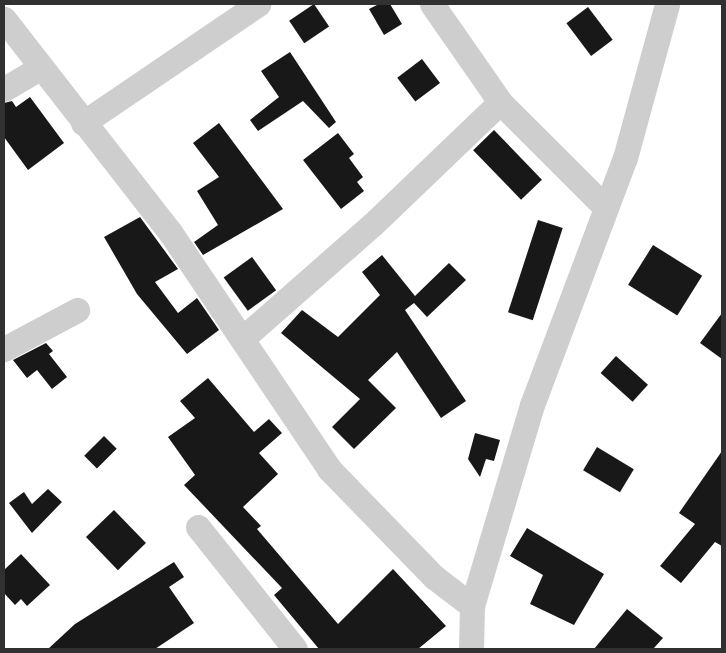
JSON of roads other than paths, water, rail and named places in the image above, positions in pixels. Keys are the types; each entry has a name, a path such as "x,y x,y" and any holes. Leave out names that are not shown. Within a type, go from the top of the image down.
{"street":[{"path":"83,123 258,4"},
{"path":"432,4 500,102 605,207"},
{"path":"472,649 472,606 532,405 625,158 667,4"},
{"path":"4,19 40,68 170,232 329,469 434,577 472,606"},
{"path":"4,89 40,68"},
{"path":"242,339 373,224 500,102"},
{"path":"4,349 78,310"},
{"path":"198,527 295,649"}]}
